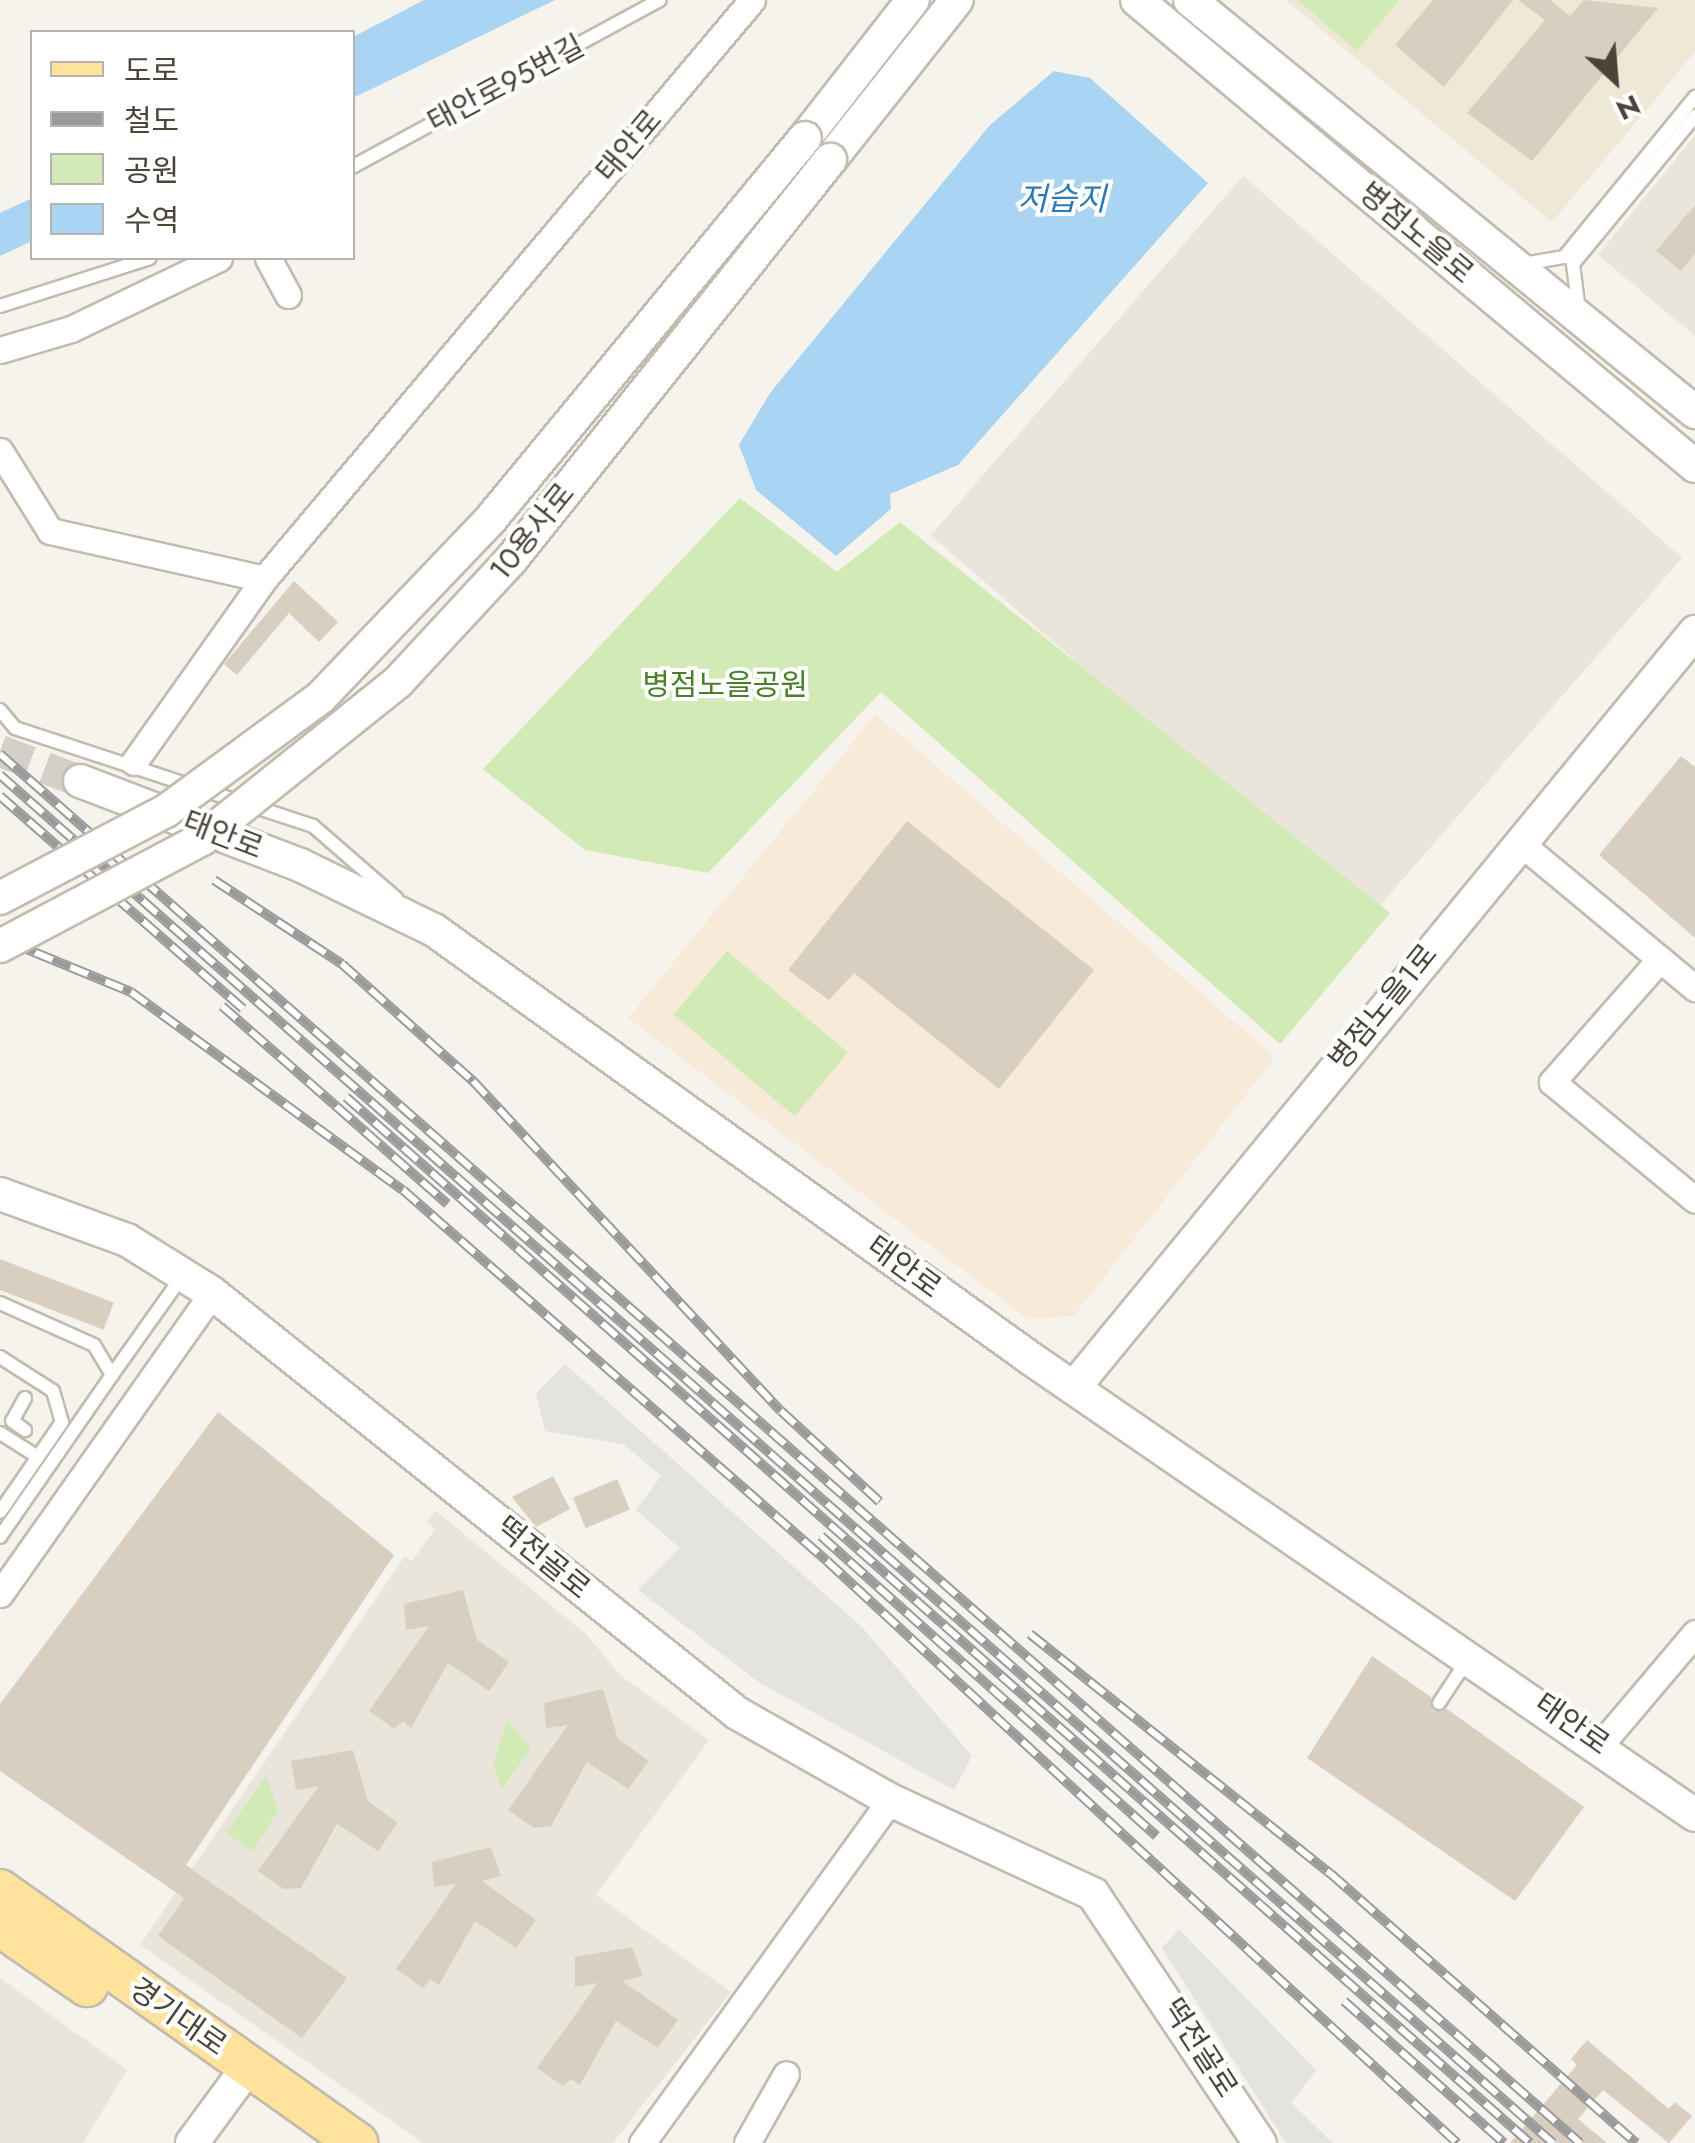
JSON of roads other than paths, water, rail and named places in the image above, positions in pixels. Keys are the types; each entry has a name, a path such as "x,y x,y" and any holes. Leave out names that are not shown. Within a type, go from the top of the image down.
{"main road":[{"name":"경기대로","path":"0,1890 241,2077 310,2143"},
{"name":"경기대로","path":"0,1926 241,2077 357,2143"}],"street":[{"name":"태안로","path":"134,762 264,579 752,0"},
{"name":"10용사로","path":"0,898 166,811 320,697 490,520 805,138 913,0"},
{"name":"병점노을로","path":"1138,0 1695,466"},
{"name":"병점노을로","path":"1190,0 1693,410"},
{"name":"10용사로","path":"0,946 202,839 386,692 511,560 959,4"},
{"path":"0,350 71,329 215,260"},
{"path":"269,260 288,295"},
{"path":"1662,439 1678,438 1693,410"},
{"path":"0,451 50,531 264,579"},
{"name":"병점노을1로","path":"1076,1385 1695,632"},
{"name":"태안로","path":"80,780 369,894 434,930 1076,1385 1602,1743 1695,1815"},
{"path":"1519,842 1695,988"},
{"path":"1660,960 1552,1082 1695,1200"},
{"name":"떡전골로","path":"0,1194 127,1240 212,1293 737,1713 890,1800 1092,1894 1260,2143"},
{"path":"0,1594 212,1293"},
{"path":"1602,1743 1695,1633"},
{"path":"642,2143 890,1800"},
{"path":"746,2143 786,2074"},
{"path":"192,2143 241,2077"}],"lane":[{"name":"태안로95번길","path":"355,165 660,0"},
{"path":"1515,265 1564,257 1695,97"},
{"path":"1580,318 1573,264 1695,116"},
{"path":"0,306 144,260"},
{"path":"0,710 15,728 134,762 313,826 434,930"},
{"path":"313,826 369,894"},
{"path":"0,1536 184,1274"},
{"path":"0,1303 94,1345 112,1374"},
{"path":"0,1357 53,1391 62,1422 3,1502"},
{"path":"25,1398 6,1418 25,1430"},
{"path":"0,1433 38,1457"},
{"path":"1438,1703 1471,1654"}],"water":[{"path":"424,0 555,0 355,97 355,36"},
{"name":"저습지","path":"1054,71 1090,78 1208,183 958,465 890,494 891,509 836,556 756,490 739,445 770,393 990,125"},
{"path":"30,199 30,242 0,256 0,213"}],"tunnel":[{"path":"0,751 80,781"}],"railway":[{"path":"0,754 1580,2143"},
{"path":"0,775 1553,2143"},
{"path":"0,796 243,1009"},
{"path":"214,880 342,964 473,1081 781,1411 880,1502"},
{"path":"0,938 131,992 403,1190 827,1561 1457,2143"},
{"path":"222,1006 447,1204"},
{"path":"346,1097 1530,2143"},
{"path":"821,1536 1157,1836"},
{"path":"1030,1634 1331,1874 1636,2143"},
{"path":"1344,2001 1504,2143"}],"park label":[{"name":"병점노을공원","path":"725,685"}]}
